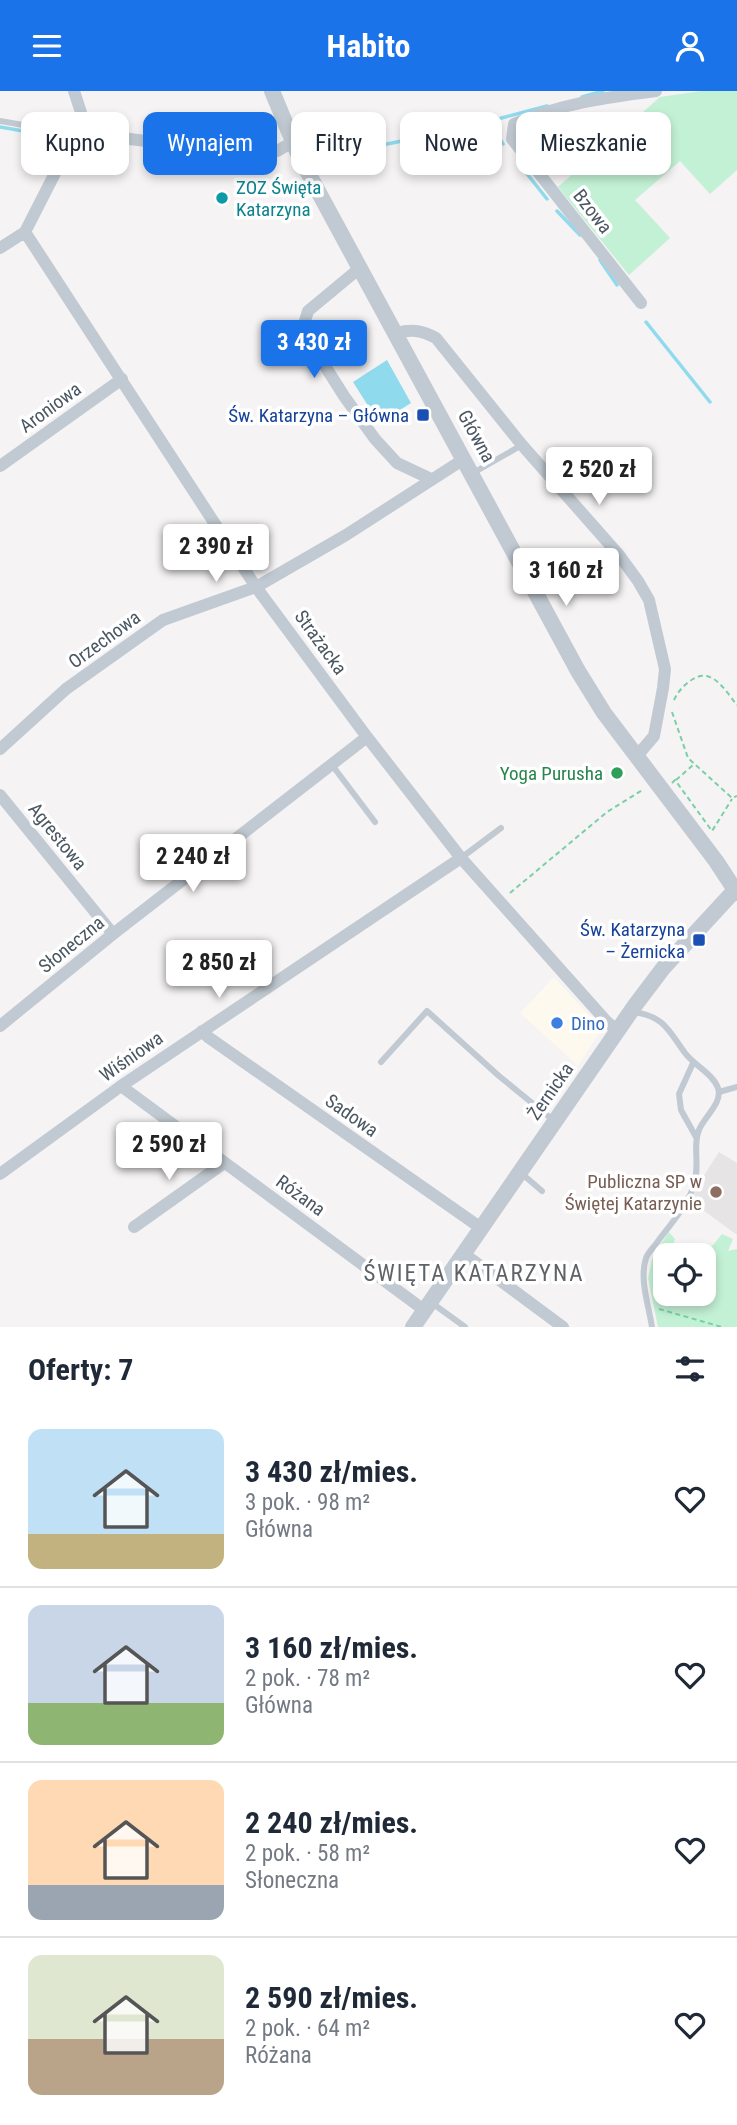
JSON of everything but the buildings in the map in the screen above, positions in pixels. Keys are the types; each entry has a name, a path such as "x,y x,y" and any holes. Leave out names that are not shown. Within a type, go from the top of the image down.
{"street":[{"path":"74,91 77,112"},
{"name":"Główna","path":"272,91 291,137"},
{"name":"Bzowa","path":"641,303 512,139 514,124 537,114 621,95 656,91"},
{"path":"129,140 246,153 277,151 291,143"},
{"path":"0,249 25,232 58,175"},
{"name":"Główna","path":"311,175 578,671 604,713 636,757 662,785 736,891"},
{"name":"Strażacka","path":"25,232 256,587 367,737 461,858 618,1031"},
{"path":"361,267 308,311 304,324 338,386 375,439 397,464 431,479"},
{"path":"396,333 412,329 436,338 523,445 620,555 649,600 664,669 663,688 654,736 636,757"},
{"name":"Aroniowa","path":"0,466 122,379"},
{"name":"Orzechowa","path":"0,749 66,689 163,620 256,587 346,535 464,459"},
{"name":"Słoneczna","path":"0,1026 113,934 367,737"},
{"name":"Agrestowa","path":"0,795 113,934"},
{"name":"Wiśniowa","path":"0,1174 121,1086 461,858"},
{"name":"Żernicka","path":"414,1327 631,1011 664,967 736,891"},
{"name":"Sadowa","path":"202,1031 481,1228"},
{"name":"Różana","path":"121,1086 224,1163 427,1306"},
{"path":"134,1227 224,1163"},
{"path":"463,1253 564,1327"}],"lane":[{"path":"0,121 21,124"},
{"path":"473,473 523,445"},
{"path":"332,765 375,822"},
{"path":"461,858 501,828"},
{"path":"381,1062 428,1011 499,1076 554,1121"},
{"path":"631,1011 647,1014 665,1024 693,1063 715,1082 719,1092 717,1102 696,1137 698,1164 693,1188 646,1258 644,1278 652,1327"},
{"path":"693,1063 679,1094 681,1110 696,1137"},
{"path":"719,1092 737,1087"},
{"path":"519,1171 542,1191"},
{"path":"427,1306 466,1327"}],"path":[{"path":"732,798 688,758 671,711 677,694 698,676 705,675 712,677 737,705"},
{"path":"504,898 607,811 662,785 694,764"},
{"path":"662,785 712,831 732,798 737,796"},
{"path":"649,1306 722,1327"}],"shaded area":[{"path":"554,977 602,1029 578,1066 520,1013"},
{"name":"Publiczna SP w Świętej Katarzynie","path":"719,1152 737,1163 737,1235 691,1201"}],"green space":[{"path":"701,91 737,91 737,170 710,194 680,161 671,169 671,112 643,112 660,97"},
{"path":"572,175 664,175 635,200 670,238 629,275 558,187"},
{"path":"669,1232 675,1239 674,1243 662,1243"},
{"path":"722,1234 733,1239 728,1251 737,1249 737,1327 658,1327 654,1306 716,1306 715,1243"},
{"path":"653,1256 653,1302 648,1278"}],"water":[{"path":"387,360 411,403 379,423 353,382"}],"waterway":[{"path":"582,97 603,91"},
{"path":"386,144 547,106"},
{"path":"0,127 21,131"},
{"path":"528,175 547,199"},
{"path":"557,211 580,235"},
{"path":"600,260 617,285"},
{"path":"646,322 710,402"}],"place":[{"name":"ZOZ Święta Katarzyna","path":"222,198"},
{"name":"Św. Katarzyna – Główna","path":"423,415"},
{"name":"Yoga Purusha","path":"617,773"},
{"name":"Św. Katarzyna – Żernicka","path":"699,940"},
{"name":"Dino","path":"557,1023"},
{"name":"Publiczna SP w Świętej Katarzynie","path":"716,1192"}],"district":[{"name":"ŚWIĘTA KATARZYNA","path":"474,1273"}]}
